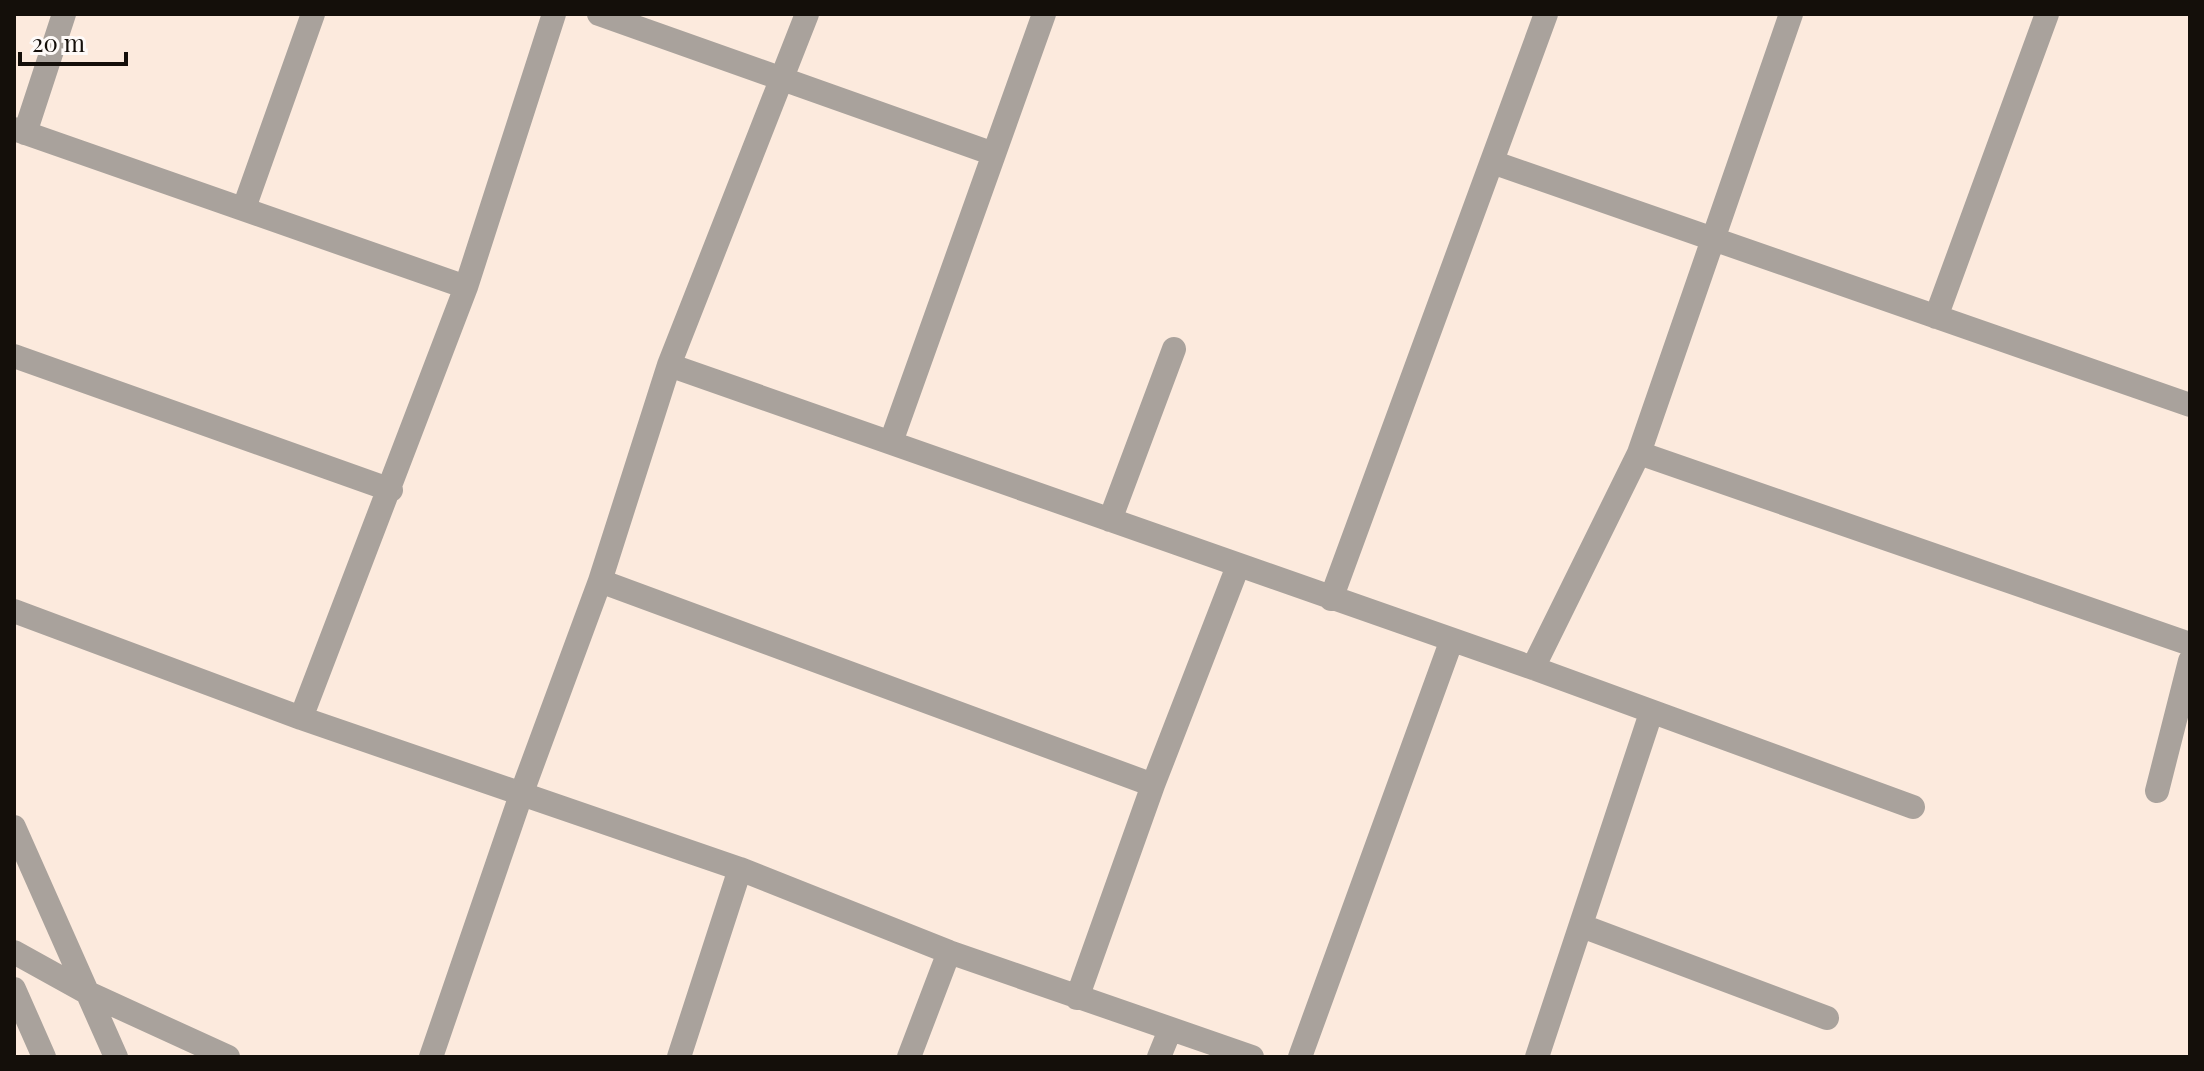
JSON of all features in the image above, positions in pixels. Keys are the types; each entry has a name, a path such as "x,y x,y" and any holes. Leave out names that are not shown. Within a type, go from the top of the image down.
{"street":[{"path":"64,14 20,131 466,287"},
{"path":"244,208 313,14"},
{"path":"301,718 391,490 466,287 554,14"},
{"path":"599,14 991,153"},
{"path":"431,1057 522,792 600,581 669,365 807,14"},
{"path":"891,442 991,153 1044,14"},
{"path":"1331,599 1546,14"},
{"path":"1533,668 1639,453 1791,14"},
{"path":"1936,317 2047,14"},
{"path":"1492,162 2190,405"},
{"path":"1110,520 1174,349"},
{"path":"14,356 391,490"},
{"path":"669,365 1451,642 1533,668 1913,807"},
{"path":"1639,453 2190,644"},
{"path":"1077,998 1153,785 1238,566"},
{"path":"600,581 1153,785"},
{"path":"14,611 301,718 740,869 949,952 1252,1057"},
{"path":"1300,1057 1451,642"},
{"path":"2157,791 2190,661"},
{"path":"1537,1057 1651,713"},
{"path":"14,827 116,1057"},
{"path":"679,1057 740,869"},
{"path":"1582,926 1827,1018"},
{"path":"14,952 88,993 228,1057"},
{"path":"909,1057 949,952"},
{"path":"14,989 44,1057"},
{"path":"1159,1057 1170,1030"}]}
